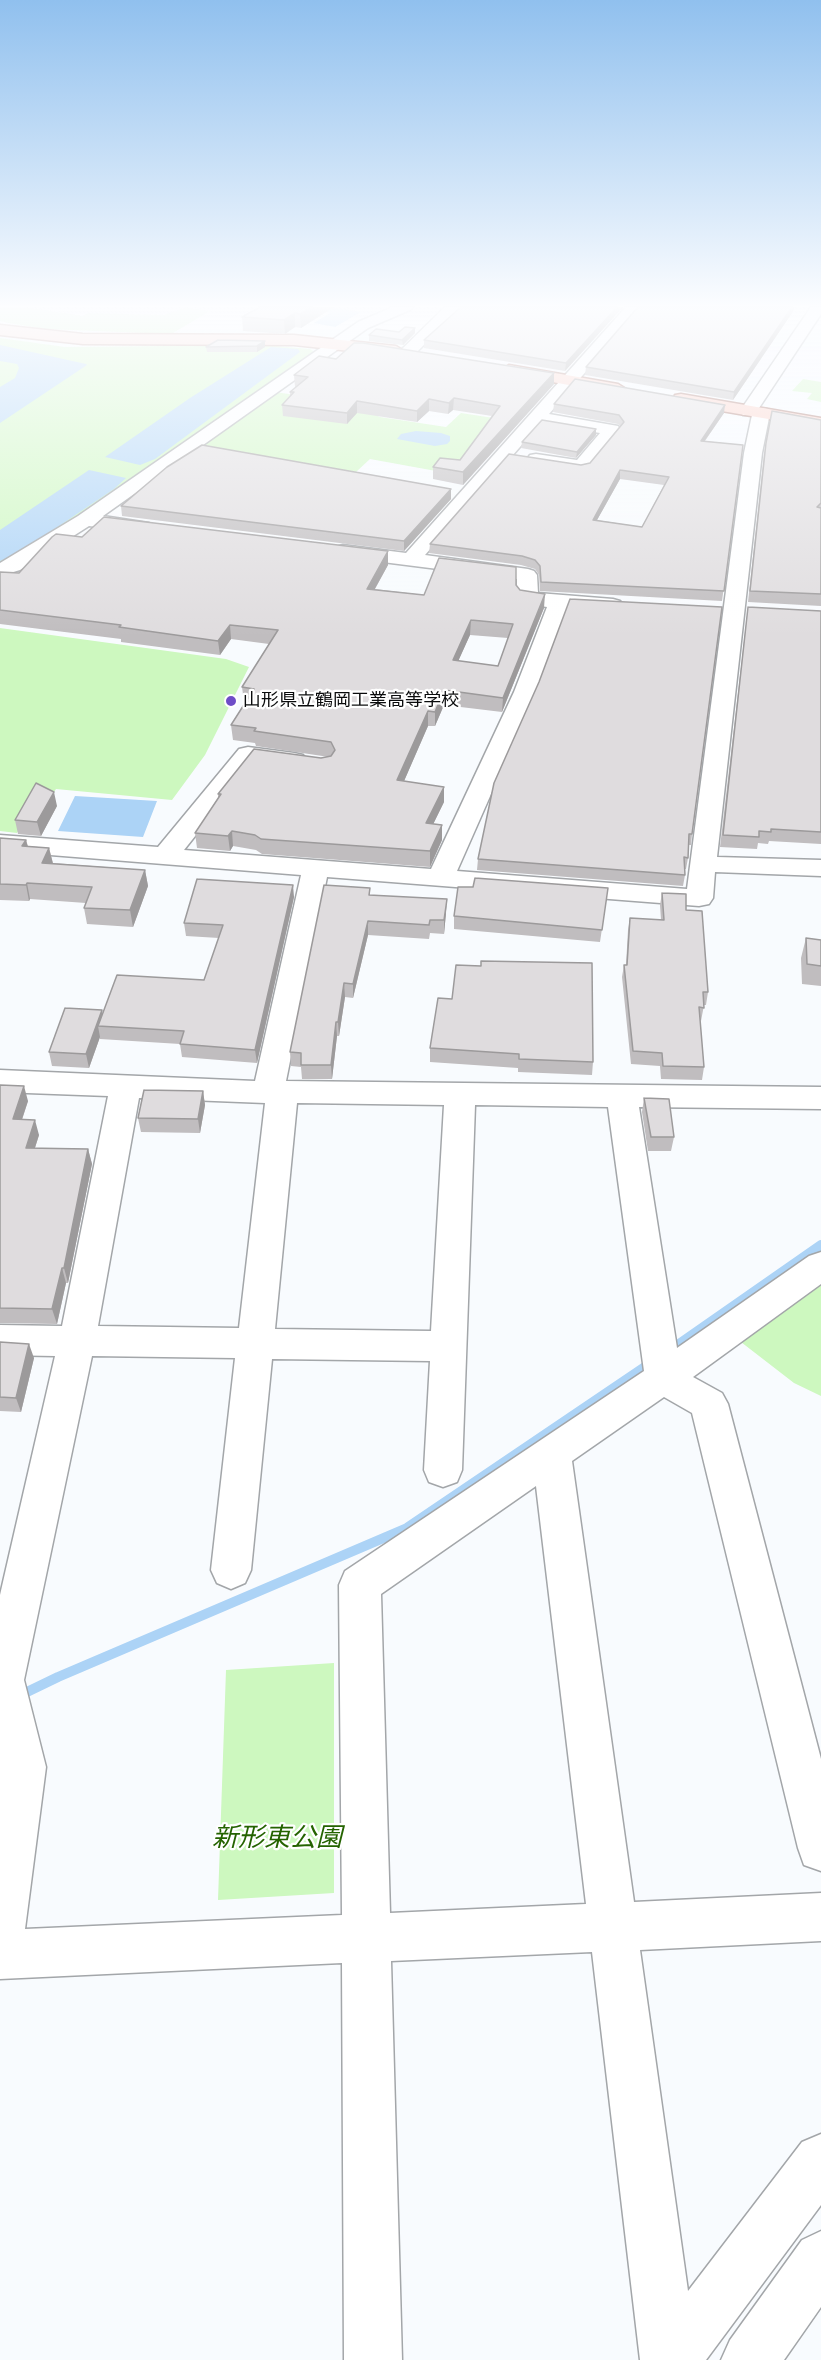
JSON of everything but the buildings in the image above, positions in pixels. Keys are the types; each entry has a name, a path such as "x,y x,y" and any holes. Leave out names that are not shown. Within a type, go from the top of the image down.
{"main road":[{"path":"786,417 821,423"}],"street":[{"path":"0,570 13,567 85,520 233,417"},
{"path":"411,559 537,417"},
{"path":"504,454 581,466 612,430 538,417"},
{"path":"0,843 699,898 753,453 755,417"},
{"path":"521,435 543,439"},
{"path":"575,444 597,447"},
{"path":"194,445 217,449"},
{"path":"447,490 470,494"},
{"path":"85,520 163,530"},
{"path":"328,549 521,573 528,575 528,599 629,605"},
{"path":"441,877 525,692 559,602"},
{"path":"165,856 248,754 322,764"},
{"path":"703,864 821,868"},
{"path":"231,1570 255,1343 275,1092 316,867"},
{"path":"0,1081 275,1092 821,1098"},
{"path":"0,1932 23,1767 7,1739 2,1680 77,1341 126,1086"},
{"path":"443,1470 460,1095"},
{"path":"622,1096 663,1378"},
{"path":"374,2360 360,1585 663,1378 821,1266"},
{"path":"0,1340 448,1346"},
{"path":"663,1378 709,1404 821,1848"},
{"path":"552,1454 613,1926 682,2355"},
{"path":"0,1955 821,1917"},
{"path":"682,2355 821,2161"},
{"path":"750,2360 821,2259"}],"green space":[{"path":"0,417 224,417 86,513 0,564"},
{"path":"240,417 381,417 446,427 457,417 500,419 452,471 436,471 370,459 356,472 202,445"},
{"path":"0,628 226,659 249,667 205,755 172,800 56,789 54,792 40,791 17,833 0,831"},
{"path":"821,1266 821,1396 794,1383 728,1332"},
{"name":"新形東公園","path":"334,1663 334,1893 218,1900 226,1670"}],"water":[{"path":"0,417 9,417 0,423"},
{"path":"162,417 212,417 155,459 140,465 105,457"},
{"path":"416,431 441,433 450,436 450,441 447,444 435,446 397,439 401,434"},
{"path":"89,470 126,478 114,489 19,553 0,561 0,530"},
{"path":"75,796 157,801 143,837 58,831"}],"waterway":[{"path":"669,1351 821,1245"},
{"path":"0,1705 58,1677 407,1528 651,1363"}],"place":[{"name":"山形県立鶴岡工業高等学校","path":"231,701"}]}
